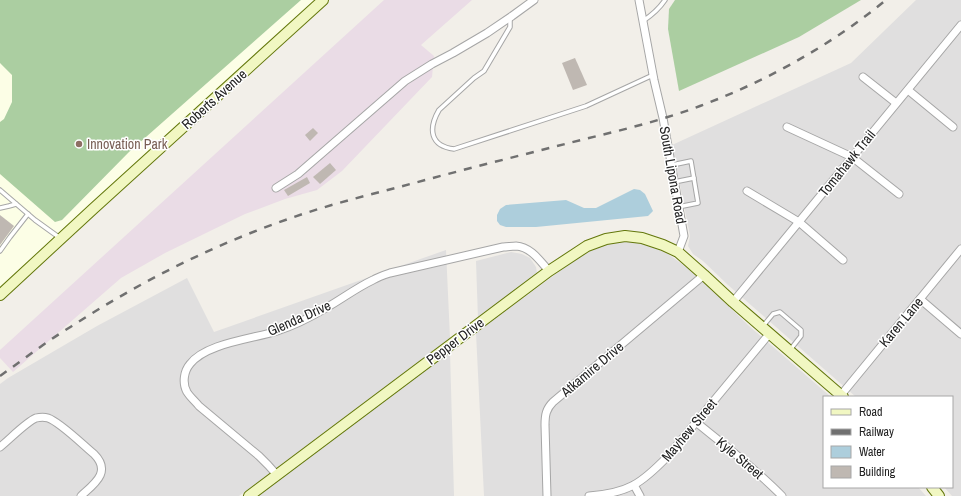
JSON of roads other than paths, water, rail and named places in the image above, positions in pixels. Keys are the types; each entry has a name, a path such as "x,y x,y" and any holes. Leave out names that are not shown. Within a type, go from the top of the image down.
{"street":[{"name":"Roberts Avenue","path":"0,295 323,0"},
{"path":"276,188 298,174 405,81 487,33 534,0"},
{"name":"South Lipona Road","path":"639,0 653,75 663,118 670,166 684,236 678,252"},
{"name":"Tomahawk Trail","path":"733,302 896,103 960,28"},
{"path":"863,77 896,103"},
{"path":"908,90 953,128"},
{"path":"787,128 852,157 899,194"},
{"path":"747,191 799,222 843,260"},
{"name":"Pepper Drive","path":"249,496 549,271 587,246 606,239 625,236 642,238 656,242 678,252"},
{"name":"Glenda Drive","path":"277,476 259,456 199,406 186,391 184,376 191,362 199,355 233,342 277,331 296,323 325,309 372,280 397,271 503,247 516,246 525,248 532,252 549,271"},
{"name":"Karen Lane","path":"842,396 961,249"},
{"path":"678,252 733,302 842,396"},
{"name":"Atkamire Drive","path":"548,496 545,416 549,406 704,275"},
{"path":"920,299 961,334"},
{"name":"Mayhew Street","path":"589,496 618,492 634,485 654,471 696,422 766,330"},
{"path":"0,447 37,418 44,417 53,420 94,454 98,458 101,465 102,471 96,483 80,496"},
{"name":"Kyle Street","path":"696,422 758,473 782,496"},
{"path":"634,485 640,496"},
{"path":"933,488 939,496"}],"lane":[{"path":"643,21 657,11 665,0"},
{"path":"510,18 510,27 484,71 474,78 439,110 436,116 433,123 433,136 438,143 446,148 454,149 586,106 653,75"},
{"path":"670,166 691,161 698,203 678,207"},
{"path":"674,182 694,178"},
{"path":"0,190 61,239"},
{"path":"0,208 16,204"},
{"path":"0,251 28,214"},
{"path":"766,330 773,314 780,312 801,330 801,336 790,350"}],"water":[{"path":"634,189 640,190 645,194 653,211 648,216 536,227 506,227 500,225 497,221 497,215 500,209 506,205 566,200 584,208 596,208"}],"railway":[{"path":"0,376 100,308 157,276 247,234 332,205 465,169 635,126 700,106 750,85 821,47 886,0"}],"place":[{"name":"Innovation Park","path":"79,144"}]}
